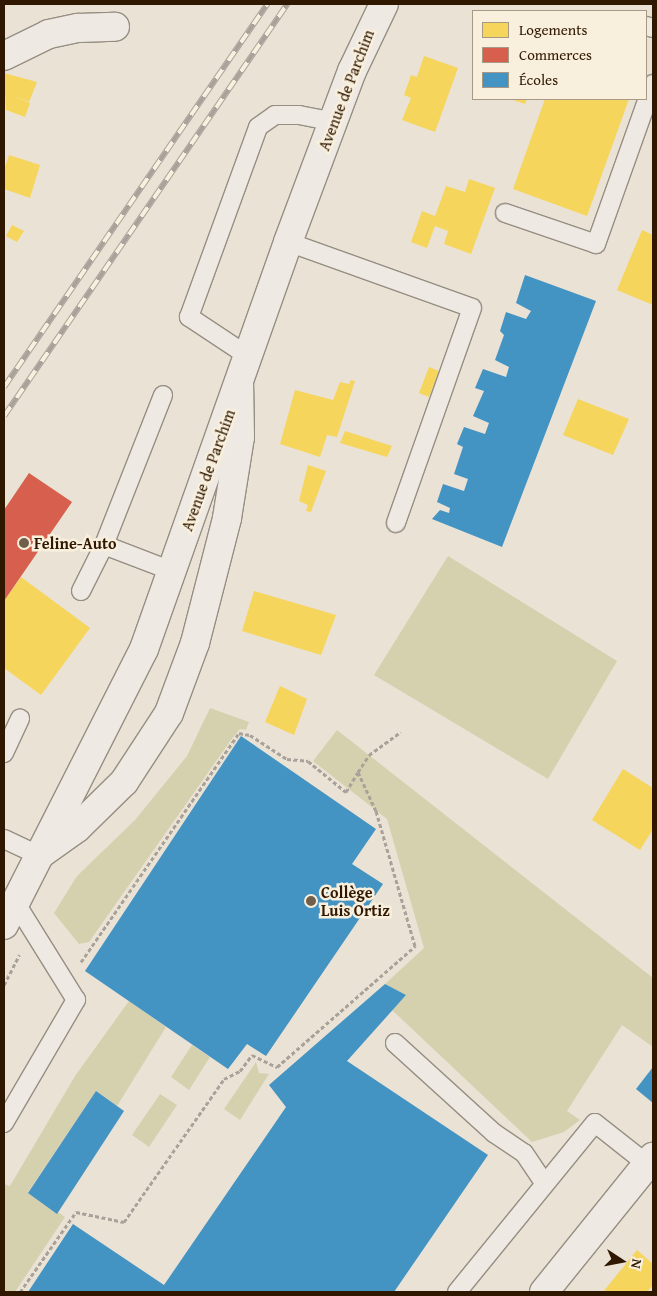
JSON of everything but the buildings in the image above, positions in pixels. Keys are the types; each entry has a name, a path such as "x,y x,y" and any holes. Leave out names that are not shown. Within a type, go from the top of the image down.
{"street":[{"name":"Avenue de Parchim","path":"9,914 144,649 288,242 369,29 384,4"},
{"path":"4,56 49,34 78,28 115,27"},
{"path":"39,855 77,828 124,782 169,713 195,642 227,518 240,437 239,381"},
{"path":"544,1292 650,1160"}],"lane":[{"path":"505,213 596,244 653,84"},
{"path":"248,356 189,317 254,136 258,127 276,115 299,115 334,122"},
{"path":"288,242 472,308 396,523"},
{"path":"81,591 104,545 163,395"},
{"path":"104,545 172,571"},
{"path":"4,753 20,720"},
{"path":"4,839 39,855"},
{"path":"4,1123 76,1000 9,914"},
{"path":"395,1043 494,1133 524,1154 545,1184"},
{"path":"457,1292 595,1123 650,1160"}],"path":[{"path":"76,1000 81,962 240,732 250,735 287,759 308,761 346,792 369,755 401,732"},
{"path":"20,1292 76,1212 124,1222 224,1079 240,1071 252,1055 277,1067 415,946 376,811 358,772"}],"shaded area":[{"path":"448,556 617,661 548,779 374,675"},
{"path":"210,708 249,722 246,730 240,729 231,740 89,942 79,944 54,913 77,876 135,820 187,756"},
{"path":"337,730 653,978 653,1047 622,1025 567,1111 580,1120 564,1132 532,1142 392,1010 406,995 385,984 424,948 387,819 313,761"},
{"path":"129,1001 166,1027 117,1106 96,1091 28,1192 65,1217 15,1292 4,1292 4,1184 10,1186 75,1076"},
{"path":"192,1045 210,1057 189,1090 171,1077"},
{"path":"256,1062 259,1073 269,1074 240,1120 224,1109"},
{"path":"160,1094 177,1105 149,1147 132,1135"}],"railway":[{"path":"4,387 267,4"},
{"path":"4,416 287,4"}],"place":[{"name":"Feline-Auto","path":"24,543"},
{"name":"Collège Luis Ortiz","path":"311,901"}]}
